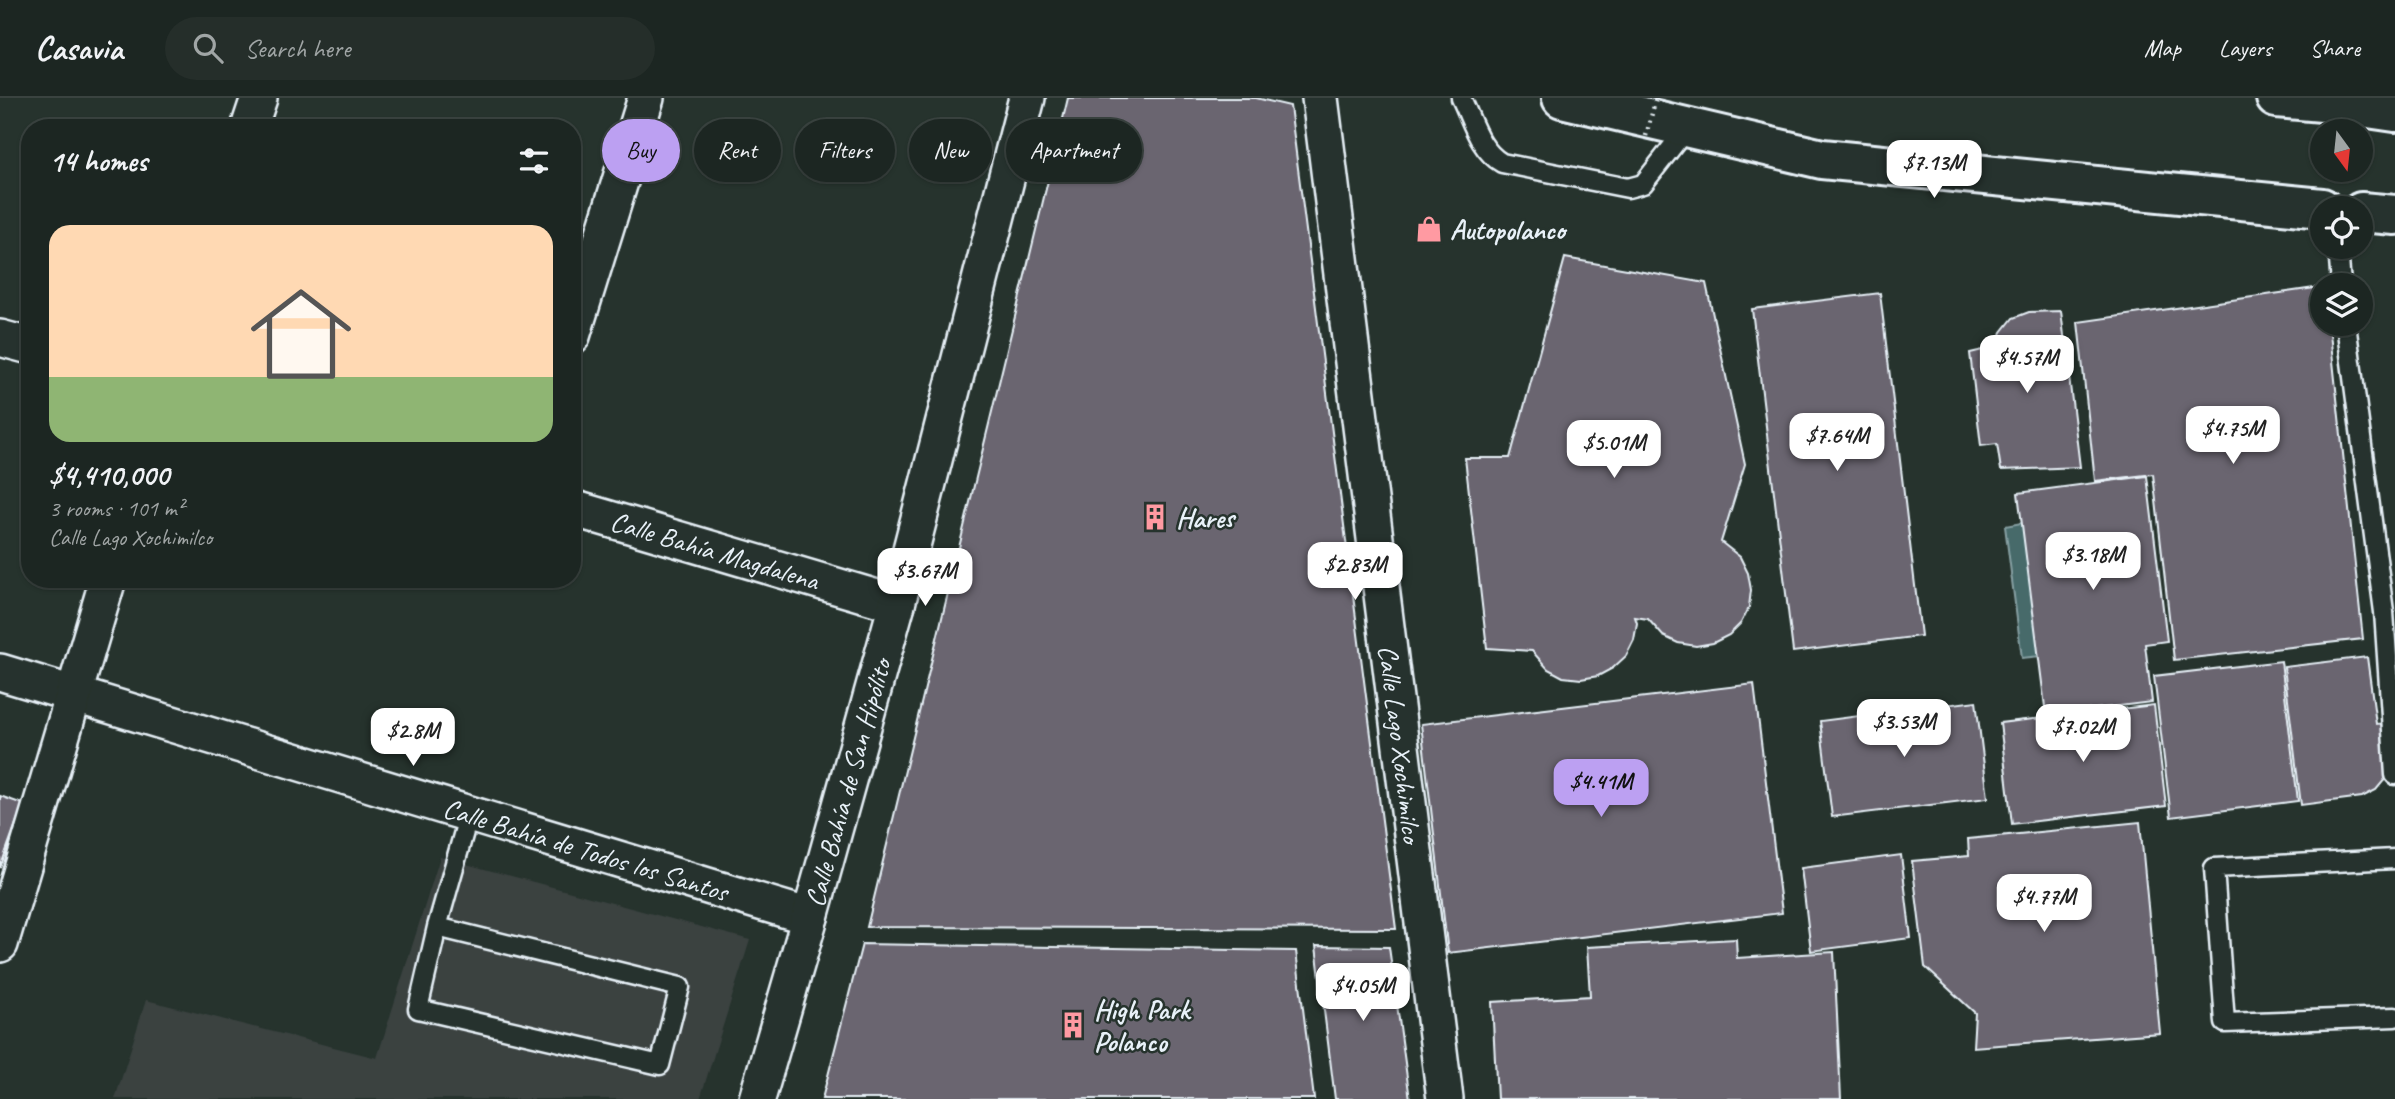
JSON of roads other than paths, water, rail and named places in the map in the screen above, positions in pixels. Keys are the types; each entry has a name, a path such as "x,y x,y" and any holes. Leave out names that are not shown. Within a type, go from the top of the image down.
{"main road":[{"path":"1562,98 1822,159 2310,207"},
{"path":"2276,98 2342,100 2395,112"},
{"path":"2373,213 2395,215"}],"street":[{"path":"252,119 259,98"},
{"path":"581,307 646,98"},
{"name":"Calle Bahía de San Hipólito","path":"757,1099 897,604 1027,98"},
{"name":"Calle Lago Xochimilco","path":"1320,98 1445,1099"},
{"path":"0,338 21,344"},
{"name":"Calle Bahía Magdalena","path":"581,511 897,604"},
{"path":"0,944 105,588"},
{"name":"Calle Bahía de Todos los Santos","path":"0,671 810,917"}],"lane":[{"path":"1461,98 1485,149 1502,163 1628,188 1643,184 1687,128"},
{"path":"2348,336 2384,612 2395,775"},
{"path":"437,927 680,986 660,1066 418,1009 437,927 469,814"},
{"path":"2395,859 2214,868 2225,1023 2395,1017"}],"water":[{"path":"2071,514 2088,651 2022,658 2005,526"}],"place":[{"name":"Autopolanco","path":"1429,229"},
{"name":"Hares","path":"1155,517"},
{"name":"High Park Polanco","path":"1073,1025"}]}
